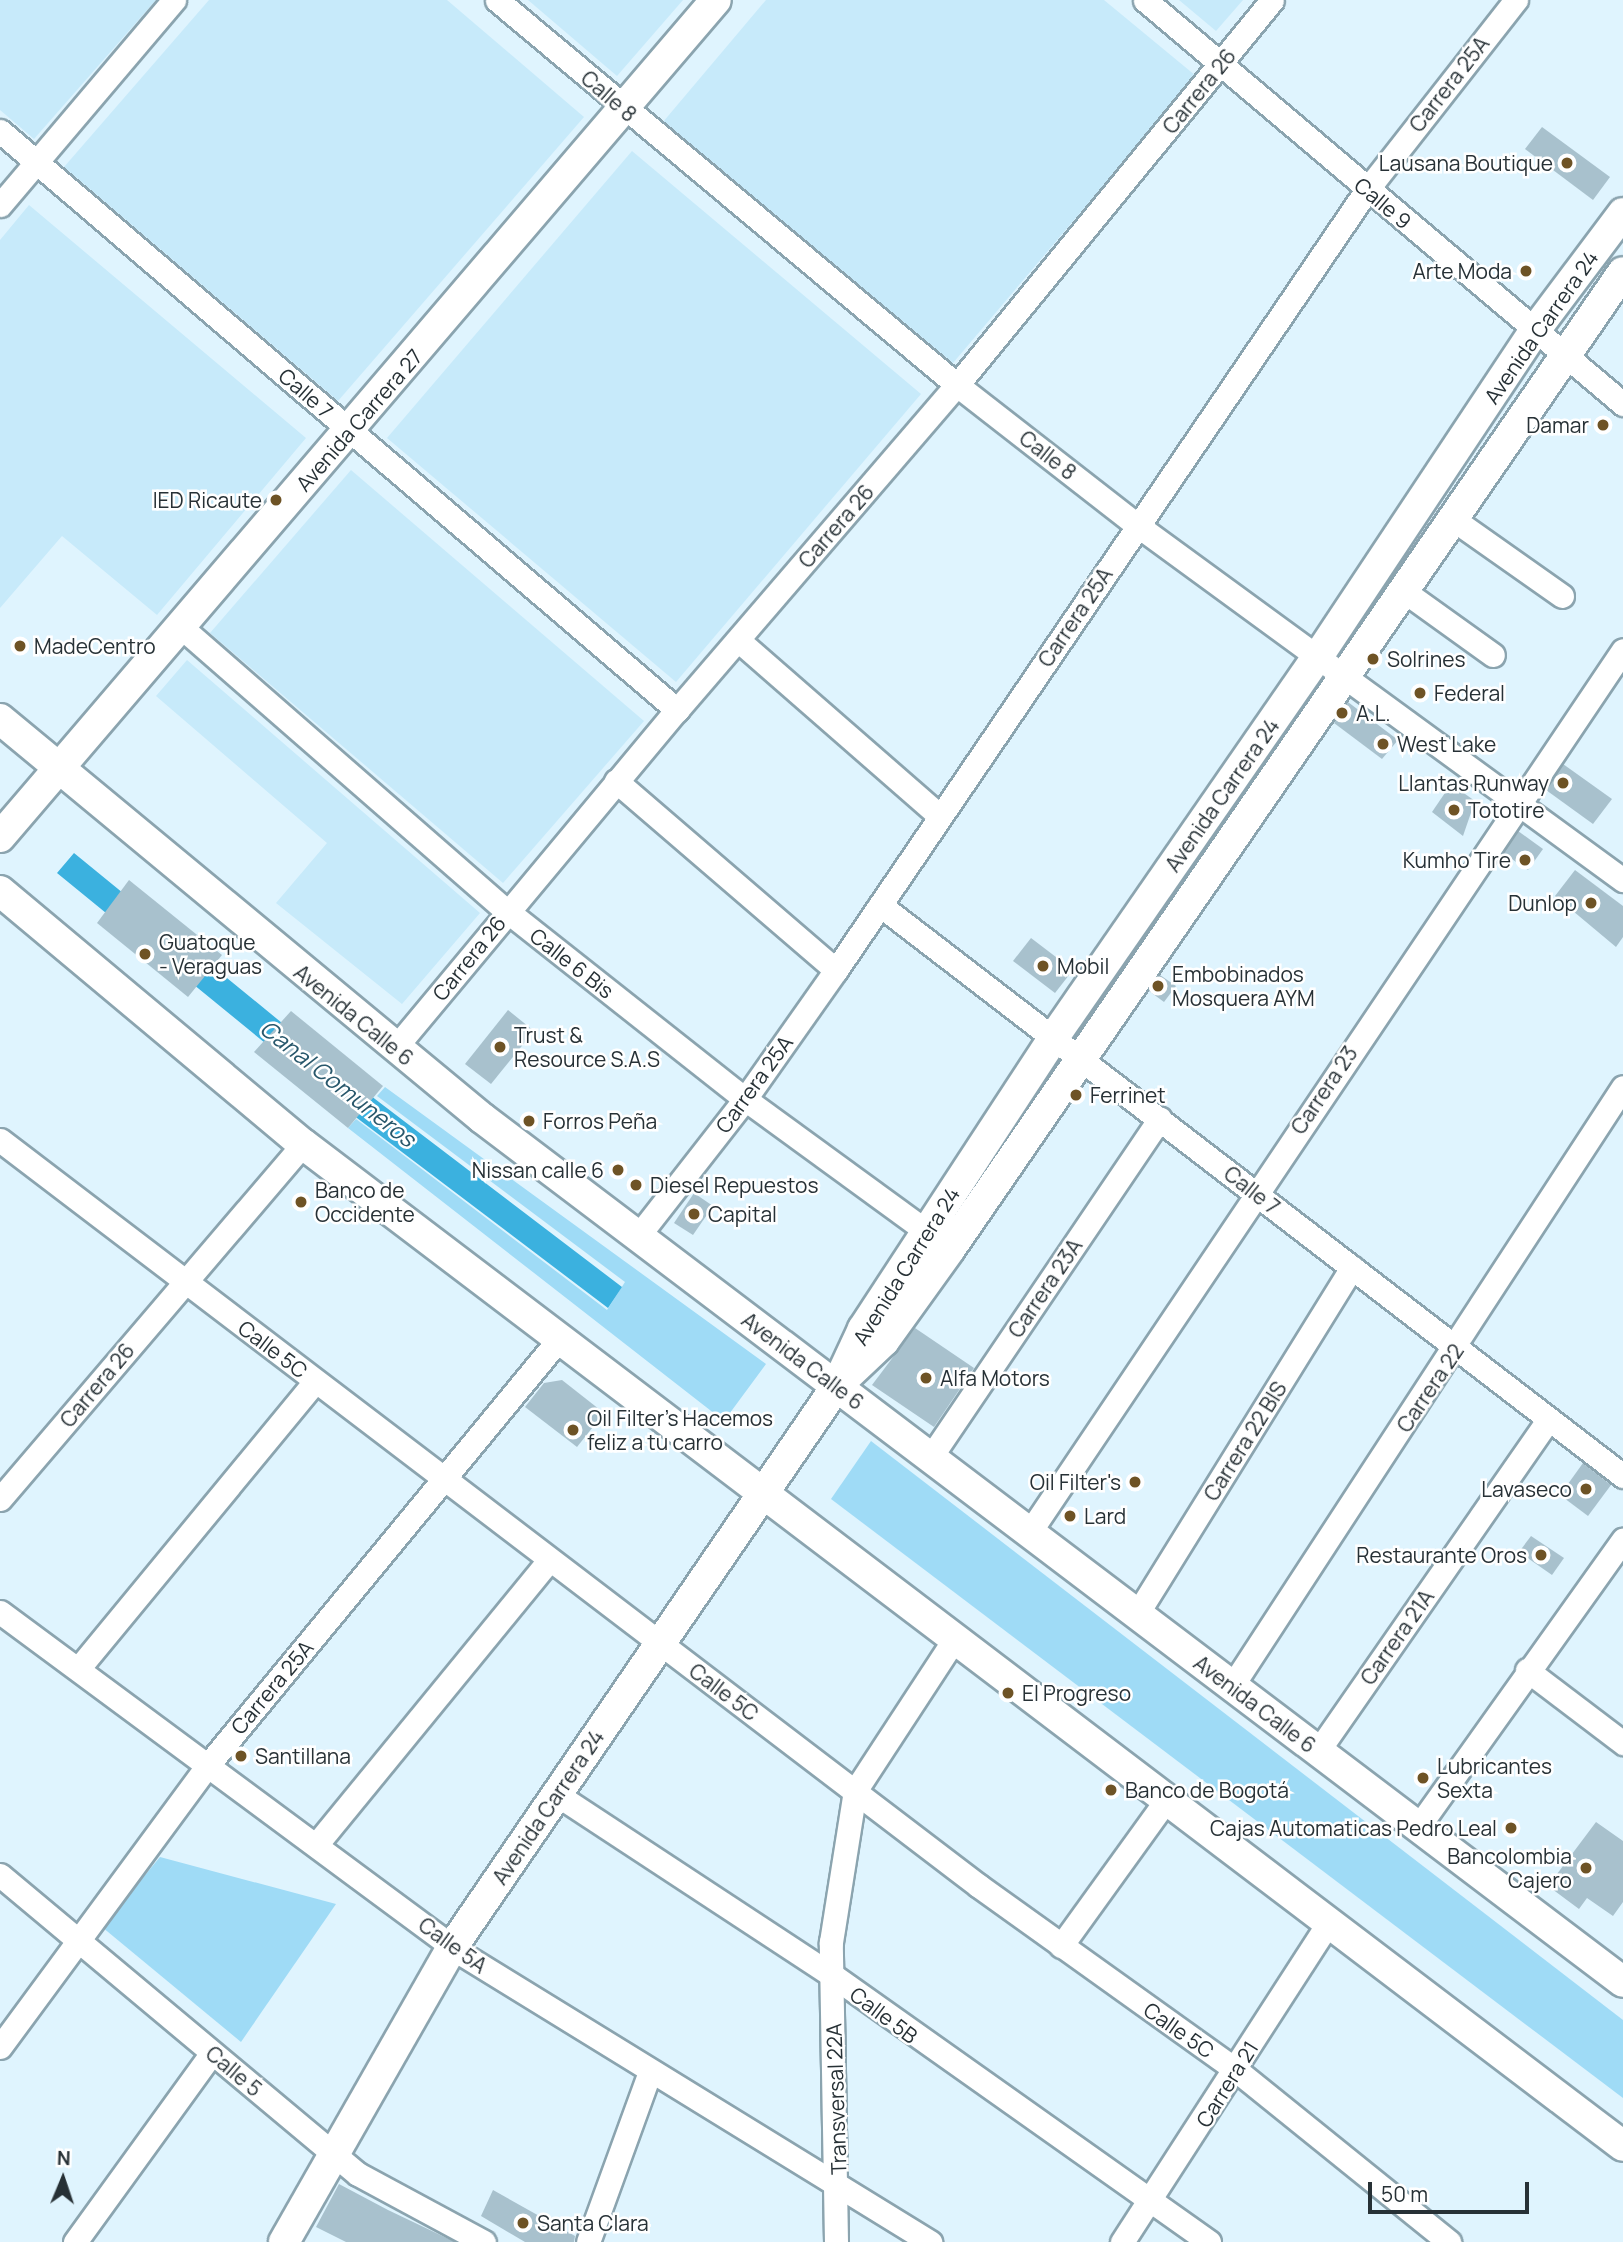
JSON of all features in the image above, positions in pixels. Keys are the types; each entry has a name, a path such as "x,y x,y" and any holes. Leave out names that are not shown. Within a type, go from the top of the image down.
{"main road":[{"name":"Avenida Carrera 27","path":"0,837 625,110 716,0"},
{"name":"Avenida Carrera 24","path":"284,2242 332,2153 453,1946 836,1387 863,1329 1054,1037 1319,655 1536,329 1623,213"},
{"name":"Avenida Carrera 24","path":"836,1387 884,1341 950,1249 1343,672 1623,272"},
{"name":"Avenida Calle 6","path":"0,719 395,1048 836,1387 1623,1982"},
{"path":"0,891 303,1144 1623,2146"}],"street":[{"path":"0,205 174,0"},
{"name":"Calle 8","path":"497,0 625,110 957,385 1138,525 1343,672 1517,804 1623,880"},
{"name":"Calle 9","path":"1145,0 1366,191 1565,352 1623,404"},
{"name":"Carrera 26","path":"395,1048 616,781 957,385 1272,0"},
{"name":"Carrera 25A","path":"638,1236 745,1100 836,970 1366,191 1516,0"},
{"name":"Calle 7","path":"0,131 677,710"},
{"path":"1450,517 1562,596"},
{"path":"1401,589 1493,655"},
{"name":"Calle 6 Bis","path":"181,627 507,911 745,1100 950,1249"},
{"path":"738,640 940,816"},
{"name":"Carrera 23","path":"1029,1533 1255,1192 1623,650"},
{"path":"616,781 836,970"},
{"name":"Calle 7","path":"880,905 1623,1476"},
{"name":"Carrera 22","path":"1232,1686 1457,1348 1623,1087"},
{"name":"Carrera 23A","path":"930,1458 1160,1118"},
{"name":"Calle 5C","path":"1,1143 1061,1946 1236,2070 1449,2242"},
{"name":"Carrera 26","path":"0,1499 303,1144"},
{"name":"Carrera 22 BIS","path":"1137,1614 1352,1267"},
{"name":"Carrera 25A","path":"0,2047 208,1765 559,1339"},
{"path":"78,1669 315,1381"},
{"name":"Carrera 21A","path":"1318,1751 1549,1419"},
{"path":"1418,1827 1527,1670 1623,1540"},
{"path":"316,1845 549,1560"},
{"name":"Calle 5A","path":"0,1612 453,1946 650,2071 930,2242"},
{"path":"855,1791 955,1638"},
{"path":"1527,1670 1623,1743"},
{"name":"Transversal 22A","path":"836,2242 839,2186 831,1942 855,1791"},
{"name":"Calle 5B","path":"556,1794 832,1975 1209,2242"},
{"path":"1061,1946 1167,1799"},
{"name":"Calle 5","path":"0,1875 358,2174 484,2242"},
{"name":"Carrera 21","path":"1122,2242 1152,2203 1328,1923"},
{"path":"75,2242 212,2053"},
{"path":"588,2242 650,2071"}],"shaded area":[{"path":"0,0 156,0 34,139 0,110"},
{"path":"209,0 447,0 584,117 338,401 64,167"},
{"path":"528,0 683,0 617,76"},
{"path":"766,0 1104,0 1196,76 953,363 663,122"},
{"path":"1179,0 1243,0 1216,31"},
{"path":"632,151 921,394 676,682 387,438"},
{"path":"29,205 306,438 157,615 62,536 0,608 0,240"},
{"path":"351,470 644,721 503,883 210,633"},
{"path":"187,660 480,913 402,1004 276,903 327,843 156,696"},
{"path":"385,1087 766,1364 724,1421 348,1128 356,1119 607,1310 625,1282 377,1096"},
{"path":"871,1441 1623,2020 1623,2098 831,1499"},
{"path":"160,1857 336,1904 241,2042 102,1927"}],"water":[{"name":"Canal Comuneros","path":"74,853 375,1099 622,1287 608,1308 357,1118 57,873"}],"building":[{"name":"Lausana Boutique","path":"1542,127 1610,177 1593,200 1525,149"},
{"path":"1348,702 1398,740 1382,759 1334,723"},
{"path":"1563,764 1612,799 1593,824 1546,790"},
{"name":"Tototire","path":"1451,784 1475,801 1463,836 1432,812"},
{"name":"Kumho Tire","path":"1518,831 1543,849 1528,870 1503,853"},
{"path":"1575,870 1623,906 1623,937 1616,947 1555,896"},
{"path":"129,880 222,955 188,997 97,923"},
{"name":"Mobil","path":"1031,938 1073,970 1055,993 1013,961"},
{"name":"Embobinados Mosquera AYM","path":"1160,975 1176,986 1164,1002 1149,991"},
{"name":"Trust & Resource S.A.S","path":"508,1010 534,1031 491,1084 465,1064"},
{"path":"291,1011 383,1086 348,1128 254,1052"},
{"name":"Capital","path":"694,1193 713,1206 693,1235 674,1223"},
{"name":"Alfa Motors","path":"915,1328 974,1368 934,1427 872,1385"},
{"name":"Oil Filter's Hacemos feliz a tu carro","path":"562,1380 604,1413 577,1447 525,1407 544,1383"},
{"name":"Lavaseco","path":"1583,1463 1611,1485 1588,1516 1560,1495"},
{"name":"Restaurante Oros","path":"1531,1536 1564,1558 1552,1575 1519,1552"},
{"name":"Bancolombia Cajero","path":"1596,1822 1623,1841 1623,1902 1613,1916 1587,1898 1579,1909 1548,1886"},
{"path":"339,2184 455,2242 346,2242 316,2227"},
{"name":"Santa Clara","path":"493,2190 575,2236 574,2242 525,2242 481,2216"}],"place":[{"name":"Lausana Boutique","path":"1567,163"},
{"name":"Arte Moda","path":"1526,271"},
{"name":"Damar","path":"1603,425"},
{"name":"IED Ricaute","path":"276,500"},
{"name":"MadeCentro","path":"20,646"},
{"name":"Solrines","path":"1373,659"},
{"name":"Federal","path":"1420,693"},
{"name":"A.L.","path":"1342,713"},
{"name":"West Lake","path":"1383,744"},
{"name":"Llantas Runway","path":"1563,783"},
{"name":"Tototire","path":"1454,810"},
{"name":"Kumho Tire","path":"1525,860"},
{"name":"Dunlop","path":"1591,903"},
{"name":"Guatoque - Veraguas","path":"145,954"},
{"name":"Mobil","path":"1043,966"},
{"name":"Embobinados Mosquera AYM","path":"1158,986"},
{"name":"Trust & Resource S.A.S","path":"500,1047"},
{"name":"Ferrinet","path":"1076,1095"},
{"name":"Forros Peña","path":"529,1121"},
{"name":"Nissan calle 6","path":"618,1170"},
{"name":"Diesel Repuestos","path":"636,1185"},
{"name":"Banco de Occidente","path":"301,1202"},
{"name":"Capital","path":"694,1214"},
{"name":"Alfa Motors","path":"926,1378"},
{"name":"Oil Filter's Hacemos feliz a tu carro","path":"573,1430"},
{"name":"Oil Filter's","path":"1135,1482"},
{"name":"Lavaseco","path":"1586,1489"},
{"name":"Lard","path":"1070,1516"},
{"name":"Restaurante Oros","path":"1541,1555"},
{"name":"El Progreso","path":"1008,1693"},
{"name":"Santillana","path":"241,1756"},
{"name":"Lubricantes Sexta","path":"1423,1778"},
{"name":"Banco de Bogotá","path":"1111,1790"},
{"name":"Cajas Automaticas Pedro Leal","path":"1511,1828"},
{"name":"Bancolombia Cajero","path":"1586,1868"},
{"name":"Santa Clara","path":"523,2223"}]}
